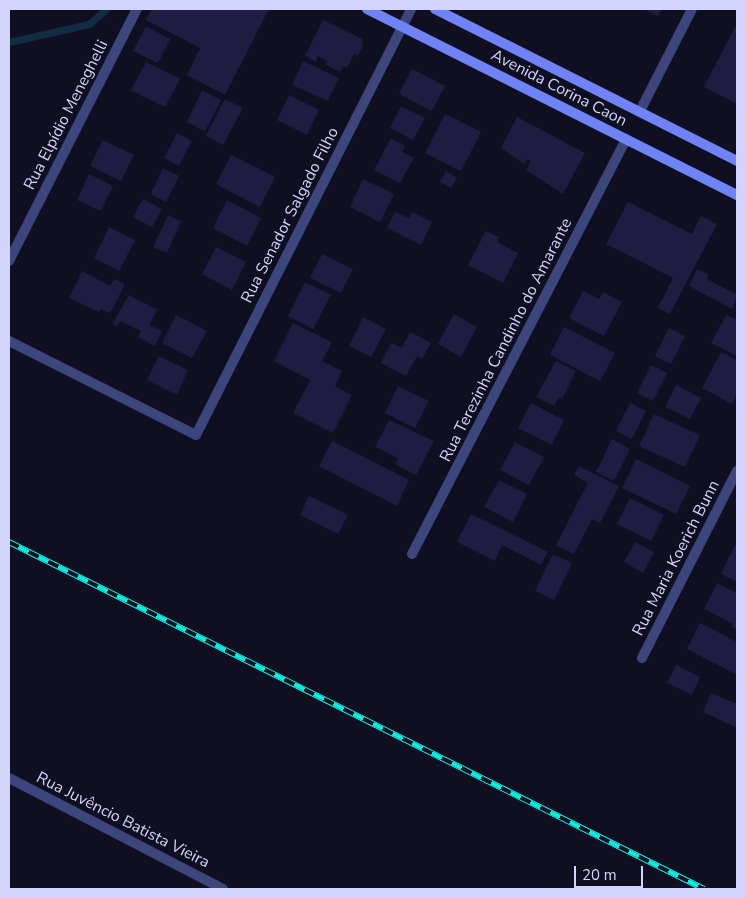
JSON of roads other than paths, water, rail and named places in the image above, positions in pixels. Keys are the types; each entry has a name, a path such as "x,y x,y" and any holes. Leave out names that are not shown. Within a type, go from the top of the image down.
{"main road":[{"name":"Avenida Corina Caon","path":"367,9 737,195"},
{"name":"Avenida Corina Caon","path":"435,9 737,160"}],"street":[{"name":"Rua Elpídio Meneghelli","path":"9,261 137,9"},
{"name":"Rua Senador Salgado Filho","path":"9,341 196,435 412,9"},
{"path":"640,112 692,9"},
{"name":"Rua Terezinha Candinho do Amarante","path":"412,554 626,139"},
{"name":"Rua Maria Koerich Bunn","path":"642,658 737,471"},
{"name":"Rua Juvêncio Batista Vieira","path":"9,778 223,889"}],"waterway":[{"path":"9,42 89,24 106,9"}],"railway":[{"path":"9,542 704,889"}]}
